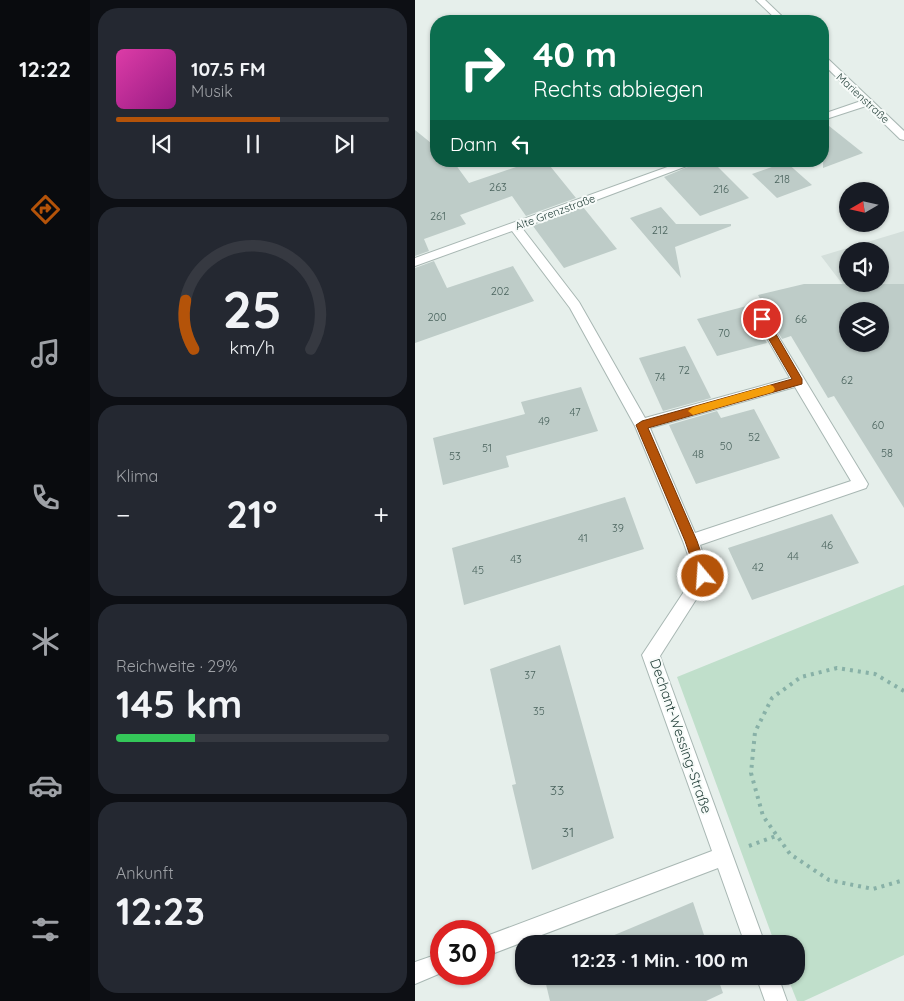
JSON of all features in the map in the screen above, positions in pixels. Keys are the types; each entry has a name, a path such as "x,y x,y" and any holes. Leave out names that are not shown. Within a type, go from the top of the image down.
{"street":[{"path":"760,0 776,15"},
{"name":"Marienstraße","path":"829,65 904,136"},
{"path":"829,115 868,102"},
{"name":"Alte Grenzstraße","path":"415,262 679,167"},
{"name":"Dechant-Wessing-Straße","path":"515,227 575,305 642,425 691,541 703,576 651,655 752,935"},
{"path":"691,541 861,484 798,382 762,319"},
{"path":"642,425 798,382"},
{"path":"495,943 724,856"},
{"path":"415,973 430,967"},
{"path":"770,985 776,1001"}],"path":[{"path":"904,691 875,674 837,668 801,677 772,698 755,732 751,773 763,816 790,854 829,880 873,889 904,880"}],"shaded area":[{"path":"904,231 904,364 889,331 889,302 856,302 848,292 889,292 889,242 867,242"},
{"path":"839,251 839,280 821,256"}],"green space":[{"path":"904,585 904,955 804,1001 797,1001 791,985 805,985 805,935 772,935 677,677"}],"building":[{"path":"829,126 863,153 829,166"},
{"path":"415,130 430,142 430,167 457,167 469,183 516,167 551,167 576,198 526,216 512,196 460,215 466,224 424,239 429,251 415,256"},
{"path":"688,167 718,167 749,198 700,216 664,177"},
{"path":"772,167 792,167 812,185 777,198 752,174"},
{"path":"583,207 617,249 564,268 533,226"},
{"path":"661,207 676,224 731,224 731,226 675,247 681,278 630,218"},
{"path":"434,261 447,288 513,266 534,301 415,343 415,268"},
{"path":"804,284 839,284 839,292 889,292 889,284 904,284 904,508 834,396 828,398 791,336 782,339 768,315 758,314 754,320 767,343 717,356 697,319 762,302 758,295"},
{"path":"685,346 711,398 663,411 639,358"},
{"path":"581,387 598,431 506,456 509,467 443,485 433,438 525,414 521,402"},
{"path":"754,409 780,458 696,484 669,425 717,411 721,418"},
{"path":"625,497 644,549 464,605 452,548"},
{"path":"832,514 859,563 752,600 728,548"},
{"path":"560,645 614,838 532,870 512,785 516,784 490,669"},
{"path":"693,902 704,935 614,935"},
{"path":"546,985 720,985 723,993 706,1001 550,1001"}],"slow traffic":[{"path":"693,411 770,389"}],"route":[{"path":"703,576 691,541 642,425 798,382 762,319"}]}
